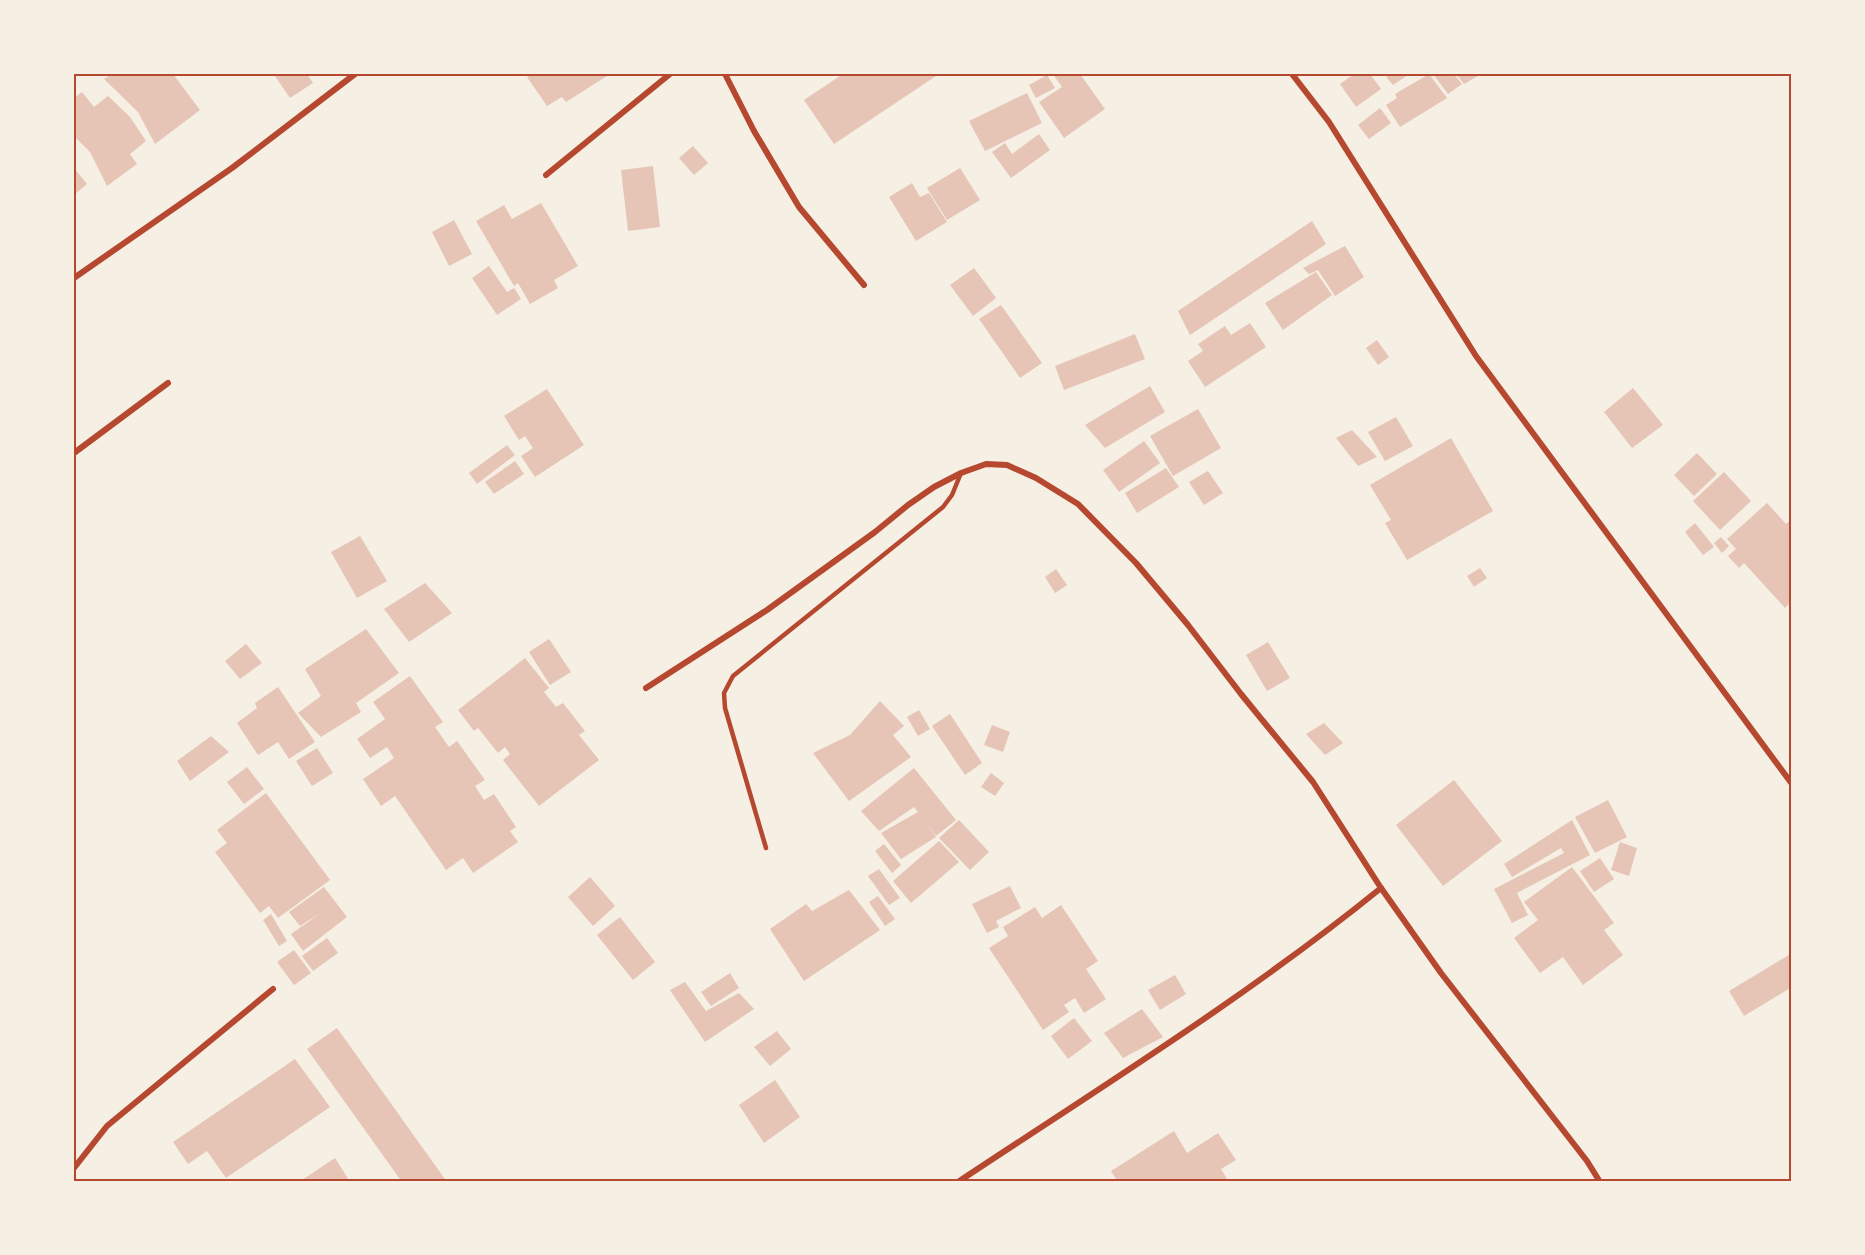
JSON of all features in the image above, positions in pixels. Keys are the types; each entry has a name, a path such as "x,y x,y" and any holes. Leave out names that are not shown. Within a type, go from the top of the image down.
{"street":[{"path":"74,278 232,168 355,74"},
{"path":"546,175 670,74"},
{"path":"725,74 754,131 799,207 864,285"},
{"path":"1292,74 1329,122 1476,356 1791,784"},
{"path":"74,453 168,383"},
{"path":"646,688 767,610 925,493 961,473 986,464 1007,465 1036,478 1078,504 1136,563 1188,625 1313,782 1381,888 1440,973 1587,1161 1600,1182"},
{"path":"958,1182 1197,1023 1334,927 1381,888"},
{"path":"74,1168 107,1126 273,989"}],"lane":[{"path":"766,848 725,708 724,693 733,676 943,507 952,495 961,473"}],"building":[{"path":"112,74 173,74 200,110 155,144 138,112 104,79"},
{"path":"307,74 313,83 290,98 275,76"},
{"path":"532,74 610,74 566,102 562,97 547,106 527,77"},
{"path":"843,74 939,74 834,144 804,100"},
{"path":"1053,74 1080,74 1105,109 1064,138 1039,102 1062,87"},
{"path":"1354,74 1370,74 1381,89 1356,107 1340,84"},
{"path":"1391,74 1409,74 1393,85 1386,77"},
{"path":"1429,74 1447,98 1400,127 1386,105 1397,98 1395,94"},
{"path":"1433,74 1454,74 1462,84 1448,94"},
{"path":"1456,74 1481,74 1464,84"},
{"path":"1047,75 1055,88 1036,98 1029,85"},
{"path":"82,92 94,107 108,96 130,117 146,141 130,154 137,164 107,186 90,152 74,136 74,98"},
{"path":"1027,93 1042,123 985,151 969,121"},
{"path":"1380,108 1391,123 1369,139 1358,125"},
{"path":"1039,134 1050,150 1011,178 992,152 1005,143 1012,154"},
{"path":"693,146 708,163 694,175 679,158"},
{"path":"653,166 660,227 628,231 621,170"},
{"path":"74,168 87,184 74,195"},
{"path":"960,168 980,200 947,220 927,188"},
{"path":"912,183 920,197 929,193 947,222 916,241 889,197"},
{"path":"541,203 578,266 554,280 558,288 530,304 518,283 514,286 476,221 504,205 512,219"},
{"path":"454,220 472,254 449,266 432,232"},
{"path":"1312,221 1326,244 1190,335 1178,311"},
{"path":"1345,246 1364,277 1335,296 1318,270 1309,274 1303,268"},
{"path":"489,266 507,292 514,288 521,299 497,315 472,278"},
{"path":"974,268 996,298 973,316 950,285"},
{"path":"1316,272 1332,295 1283,330 1265,303"},
{"path":"1001,305 1042,363 1020,378 979,319"},
{"path":"1250,323 1266,347 1205,387 1188,361 1203,351 1198,344 1225,326 1231,335"},
{"path":"1135,334 1145,359 1064,390 1055,366"},
{"path":"1377,340 1389,357 1378,365 1366,348"},
{"path":"1150,386 1165,412 1105,448 1085,425"},
{"path":"1633,388 1663,425 1632,448 1604,412"},
{"path":"547,389 584,445 535,477 521,456 533,448 525,436 519,440 504,416"},
{"path":"1198,409 1221,448 1173,476 1150,436"},
{"path":"1396,417 1413,446 1385,461 1368,432"},
{"path":"1352,430 1377,457 1358,466 1336,438"},
{"path":"1451,438 1493,511 1407,560 1385,523 1391,520 1370,485"},
{"path":"1144,441 1160,463 1119,492 1103,470"},
{"path":"507,445 515,455 477,484 469,473"},
{"path":"1697,453 1717,474 1694,496 1674,475"},
{"path":"515,461 524,474 494,494 485,482"},
{"path":"1166,468 1179,487 1137,513 1125,493"},
{"path":"1208,471 1223,493 1204,505 1189,482"},
{"path":"1724,472 1751,501 1720,530 1693,501"},
{"path":"1767,503 1786,524 1792,519 1792,601 1785,608 1744,563 1739,568 1728,556 1736,549 1727,539"},
{"path":"1695,523 1714,547 1703,555 1685,532"},
{"path":"360,536 387,581 357,598 331,552"},
{"path":"1721,537 1729,546 1722,553 1714,543"},
{"path":"1480,568 1487,578 1474,587 1467,576"},
{"path":"1056,569 1067,585 1055,593 1045,577"},
{"path":"425,583 452,613 409,642 384,609"},
{"path":"366,629 399,673 356,703 361,712 321,737 298,713 321,696 305,669"},
{"path":"549,639 571,672 550,685 529,652"},
{"path":"1268,642 1290,678 1267,691 1246,655"},
{"path":"246,644 262,663 240,679 225,661"},
{"path":"525,658 549,688 544,692 556,707 563,703 585,731 579,735 599,760 539,806 503,760 510,754 505,747 498,753 478,728 474,731 458,710"},
{"path":"410,676 443,722 435,727 449,747 457,741 485,780 475,786 484,800 494,794 516,827 510,831 518,842 473,873 463,858 446,870 395,796 381,806 363,779 394,758 387,747 370,758 357,739 385,719 373,702"},
{"path":"278,687 315,742 289,759 278,742 258,755 237,723 257,708 255,703"},
{"path":"880,701 904,726 893,735 911,757 849,801 813,753 850,735"},
{"path":"919,710 930,729 918,736 907,717"},
{"path":"950,714 982,763 965,775 932,726"},
{"path":"1324,723 1343,743 1325,755 1306,734"},
{"path":"992,725 1010,732 1003,752 984,745"},
{"path":"211,736 229,752 190,781 177,761"},
{"path":"317,748 333,773 312,786 296,761"},
{"path":"247,767 264,789 244,804 227,782"},
{"path":"914,768 956,820 936,836 924,820 936,837 901,859 881,833 918,812 914,807 879,831 861,811"},
{"path":"991,773 1004,783 995,796 981,787"},
{"path":"1454,780 1502,841 1443,886 1396,825"},
{"path":"266,793 330,880 278,918 269,906 260,913 215,852 227,843 217,830"},
{"path":"1608,800 1627,837 1595,853 1575,817"},
{"path":"959,820 989,852 970,870 939,838"},
{"path":"1572,820 1590,855 1517,893 1528,915 1512,923 1494,889 1564,853 1561,848 1512,877 1504,864"},
{"path":"939,841 959,862 911,903 893,881"},
{"path":"1620,842 1637,848 1629,876 1611,870"},
{"path":"884,844 901,865 892,873 875,851"},
{"path":"1600,858 1614,879 1594,892 1580,871"},
{"path":"1572,867 1614,923 1604,930 1623,955 1583,985 1563,957 1540,973 1514,938 1538,920 1524,902"},
{"path":"879,869 900,898 889,905 868,876"},
{"path":"590,877 615,906 593,926 568,897"},
{"path":"1010,886 1021,908 996,921 999,927 987,933 972,904"},
{"path":"324,887 347,917 303,951 291,934 322,912 300,926 289,912"},
{"path":"849,890 880,930 804,981 770,929 806,904 812,911"},
{"path":"878,896 895,919 885,926 869,902"},
{"path":"1061,905 1098,961 1086,969 1106,999 1084,1013 1075,998 1064,1005 1069,1012 1043,1030 989,948 1008,936 1003,927 1035,907 1042,918"},
{"path":"271,914 287,941 279,946 263,920"},
{"path":"620,917 655,962 633,980 597,935"},
{"path":"327,938 338,953 313,971 302,956"},
{"path":"294,950 311,973 294,985 277,962"},
{"path":"1792,953 1792,987 1744,1016 1729,991"},
{"path":"730,973 739,988 711,1006 701,992"},
{"path":"1175,975 1186,994 1160,1010 1148,990"},
{"path":"685,982 706,1011 739,993 754,1009 705,1042 670,990"},
{"path":"1142,1009 1163,1037 1123,1058 1104,1033"},
{"path":"1074,1018 1092,1041 1068,1059 1051,1036"},
{"path":"337,1028 447,1182 402,1182 307,1049"},
{"path":"777,1031 791,1049 770,1066 754,1047"},
{"path":"295,1059 330,1107 226,1178 207,1151 188,1164 173,1142"},
{"path":"775,1080 800,1117 764,1143 739,1105"},
{"path":"1174,1131 1187,1153 1218,1133 1236,1160 1221,1169 1229,1182 1118,1182 1111,1171"},
{"path":"335,1158 350,1182 299,1182"}]}
